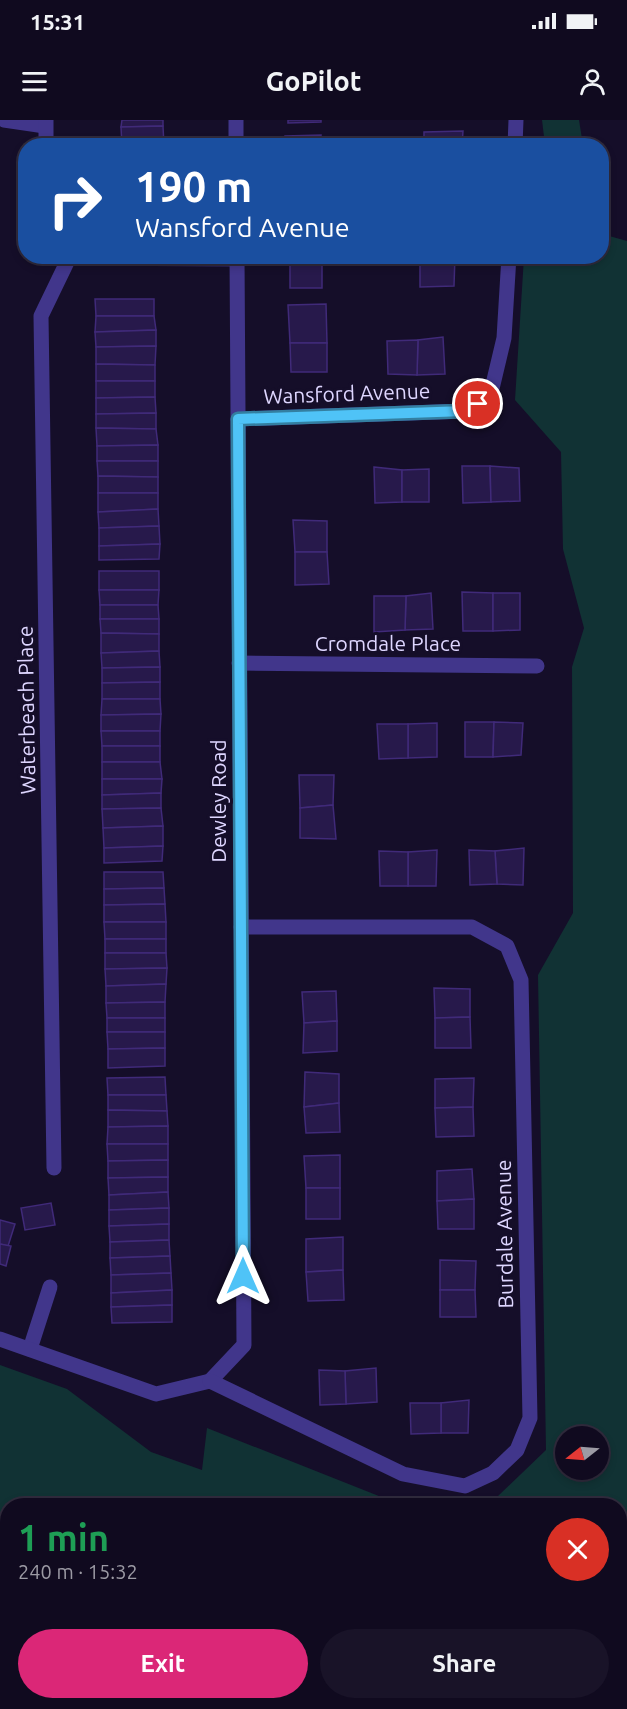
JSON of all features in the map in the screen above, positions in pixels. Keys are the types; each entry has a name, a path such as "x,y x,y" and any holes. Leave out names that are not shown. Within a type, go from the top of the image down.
{"street":[{"path":"4,120 45,123 46,138"},
{"path":"236,120 236,138"},
{"path":"515,138 516,120"},
{"name":"Waterbeach Place","path":"54,1168 41,316 65,264"},
{"name":"Dewley Road","path":"210,1381 244,1345 237,264"},
{"name":"Wansford Avenue","path":"238,419 465,411 490,397 504,338 508,264"},
{"name":"Cromdale Place","path":"239,663 537,666"},
{"name":"Burdale Avenue","path":"210,1381 403,1474 465,1486 493,1473 517,1450 530,1418 521,980 507,946 472,927 241,927"},
{"path":"30,1349 50,1287"},
{"path":"0,1338 156,1394 210,1381"}],"green space":[{"path":"542,120 579,120 582,138 544,138"},
{"path":"609,236 627,241 627,1498 490,1498 498,1496 546,1450 538,975 573,913 572,667 584,628 563,549 561,452 515,400 524,264 609,264"},
{"path":"0,1365 67,1389 151,1452 202,1470 207,1428 384,1498 0,1498"}],"building":[{"path":"122,120 163,120 163,126 121,127"},
{"path":"288,120 321,120 321,122 288,123"},
{"path":"163,126 164,138 122,138 121,127"},
{"path":"463,131 463,138 424,138 424,132"},
{"path":"321,135 321,138 285,138 285,136"},
{"path":"290,264 322,264 322,288 290,288"},
{"path":"420,264 455,264 454,286 420,287"},
{"path":"95,299 154,299 154,316 96,316"},
{"path":"326,304 327,343 290,343 288,305"},
{"path":"96,316 154,316 156,330 95,332"},
{"path":"156,330 156,346 96,347 95,332"},
{"path":"443,337 445,374 417,375 418,340"},
{"path":"418,340 417,375 388,374 387,341"},
{"path":"290,343 327,343 327,372 291,372"},
{"path":"156,346 155,365 96,364 96,347"},
{"path":"96,364 155,365 155,381 96,381"},
{"path":"96,381 155,381 155,397 96,398"},
{"path":"155,397 156,413 96,414 96,398"},
{"path":"156,413 156,429 96,428 96,414"},
{"path":"96,428 156,429 158,445 97,446"},
{"path":"158,445 158,461 97,461 97,446"},
{"path":"97,461 158,461 158,477 98,476"},
{"path":"462,466 490,466 491,502 463,503"},
{"path":"490,466 519,468 520,501 491,502"},
{"path":"374,467 402,470 402,502 375,503"},
{"path":"429,469 429,502 402,502 402,470"},
{"path":"98,476 158,477 158,493 98,493"},
{"path":"98,493 158,493 158,509 98,512"},
{"path":"158,509 159,526 99,528 98,512"},
{"path":"293,520 327,521 327,552 295,552"},
{"path":"159,526 160,544 99,546 99,528"},
{"path":"160,544 159,559 99,560 99,546"},
{"path":"295,552 327,552 329,584 295,585"},
{"path":"99,571 159,571 159,590 99,590"},
{"path":"99,590 159,590 158,605 100,605"},
{"path":"462,592 493,593 493,631 463,631"},
{"path":"431,593 433,629 405,630 406,596"},
{"path":"493,593 520,593 520,630 493,631"},
{"path":"374,596 406,596 405,630 374,632"},
{"path":"100,605 158,605 159,619 100,619"},
{"path":"100,619 159,619 159,634 101,633"},
{"path":"101,633 159,634 159,651 101,653"},
{"path":"159,651 160,667 102,668 101,653"},
{"path":"160,667 160,682 102,683 102,668"},
{"path":"160,682 160,699 102,699 102,683"},
{"path":"102,699 160,699 161,714 101,715"},
{"path":"161,714 160,731 101,731 101,715"},
{"path":"465,722 494,722 493,757 465,757"},
{"path":"494,722 523,723 521,755 493,757"},
{"path":"437,723 437,757 408,758 408,724"},
{"path":"377,724 408,724 408,758 379,759"},
{"path":"101,731 160,731 160,746 102,746"},
{"path":"102,746 160,746 160,762 102,762"},
{"path":"102,762 160,762 162,779 102,779"},
{"path":"299,775 334,775 333,805 300,808"},
{"path":"102,779 162,779 161,793 102,795"},
{"path":"161,793 161,808 102,809 102,795"},
{"path":"333,805 336,839 300,838 300,808"},
{"path":"161,808 163,826 103,828 102,809"},
{"path":"163,826 163,846 104,848 103,828"},
{"path":"163,846 162,861 104,863 104,848"},
{"path":"524,848 523,885 497,884 495,851"},
{"path":"437,850 436,886 408,886 408,852"},
{"path":"469,850 495,851 497,884 470,885"},
{"path":"379,851 408,852 408,886 380,886"},
{"path":"104,872 163,872 164,888 104,889"},
{"path":"164,888 165,904 104,905 104,889"},
{"path":"165,904 166,922 104,922 104,905"},
{"path":"104,922 166,922 166,939 105,939"},
{"path":"105,939 166,939 166,953 105,953"},
{"path":"105,953 166,953 167,968 105,969"},
{"path":"167,968 166,984 106,986 105,969"},
{"path":"166,984 165,1002 106,1003 106,986"},
{"path":"434,988 470,989 470,1017 435,1018"},
{"path":"336,991 337,1021 304,1023 302,992"},
{"path":"165,1002 165,1018 107,1018 106,1003"},
{"path":"470,1017 471,1048 435,1048 435,1018"},
{"path":"107,1018 165,1018 165,1032 107,1032"},
{"path":"337,1021 337,1051 303,1053 304,1023"},
{"path":"107,1032 165,1032 165,1048 108,1049"},
{"path":"165,1048 165,1066 108,1068 108,1049"},
{"path":"305,1072 339,1074 339,1103 304,1107"},
{"path":"165,1077 166,1095 108,1095 107,1078"},
{"path":"474,1078 473,1107 435,1108 435,1079"},
{"path":"108,1095 166,1095 167,1111 108,1110"},
{"path":"339,1103 340,1132 306,1133 304,1107"},
{"path":"473,1107 474,1136 436,1137 435,1108"},
{"path":"108,1110 167,1111 168,1126 108,1127"},
{"path":"168,1126 168,1144 107,1144 108,1127"},
{"path":"107,1144 168,1144 168,1160 108,1161"},
{"path":"340,1155 340,1188 306,1188 304,1156"},
{"path":"168,1160 168,1177 108,1178 108,1161"},
{"path":"472,1169 474,1199 437,1201 437,1171"},
{"path":"168,1177 168,1192 109,1195 108,1178"},
{"path":"306,1188 340,1188 340,1219 306,1219"},
{"path":"168,1192 169,1208 109,1210 109,1195"},
{"path":"474,1199 474,1229 438,1229 437,1201"},
{"path":"51,1203 55,1225 25,1230 21,1208"},
{"path":"169,1208 169,1224 109,1226 109,1210"},
{"path":"0,1220 15,1224 8,1246 0,1244"},
{"path":"169,1224 169,1240 110,1242 109,1226"},
{"path":"343,1237 343,1270 306,1272 306,1239"},
{"path":"169,1240 170,1256 110,1258 110,1242"},
{"path":"0,1244 11,1246 6,1266 0,1264"},
{"path":"170,1256 171,1273 111,1275 110,1258"},
{"path":"440,1260 476,1261 475,1290 440,1290"},
{"path":"343,1270 344,1300 308,1301 306,1272"},
{"path":"171,1273 172,1290 111,1293 111,1275"},
{"path":"172,1290 172,1305 111,1307 111,1293"},
{"path":"440,1290 475,1290 476,1317 440,1317"},
{"path":"172,1305 172,1322 112,1323 111,1307"},
{"path":"376,1368 377,1402 346,1404 345,1371"},
{"path":"319,1370 345,1371 346,1404 320,1405"},
{"path":"469,1400 468,1433 441,1433 441,1403"},
{"path":"410,1403 441,1403 441,1433 411,1434"}],"route":[{"path":"243,1276 238,419 465,411 478,404"}]}
